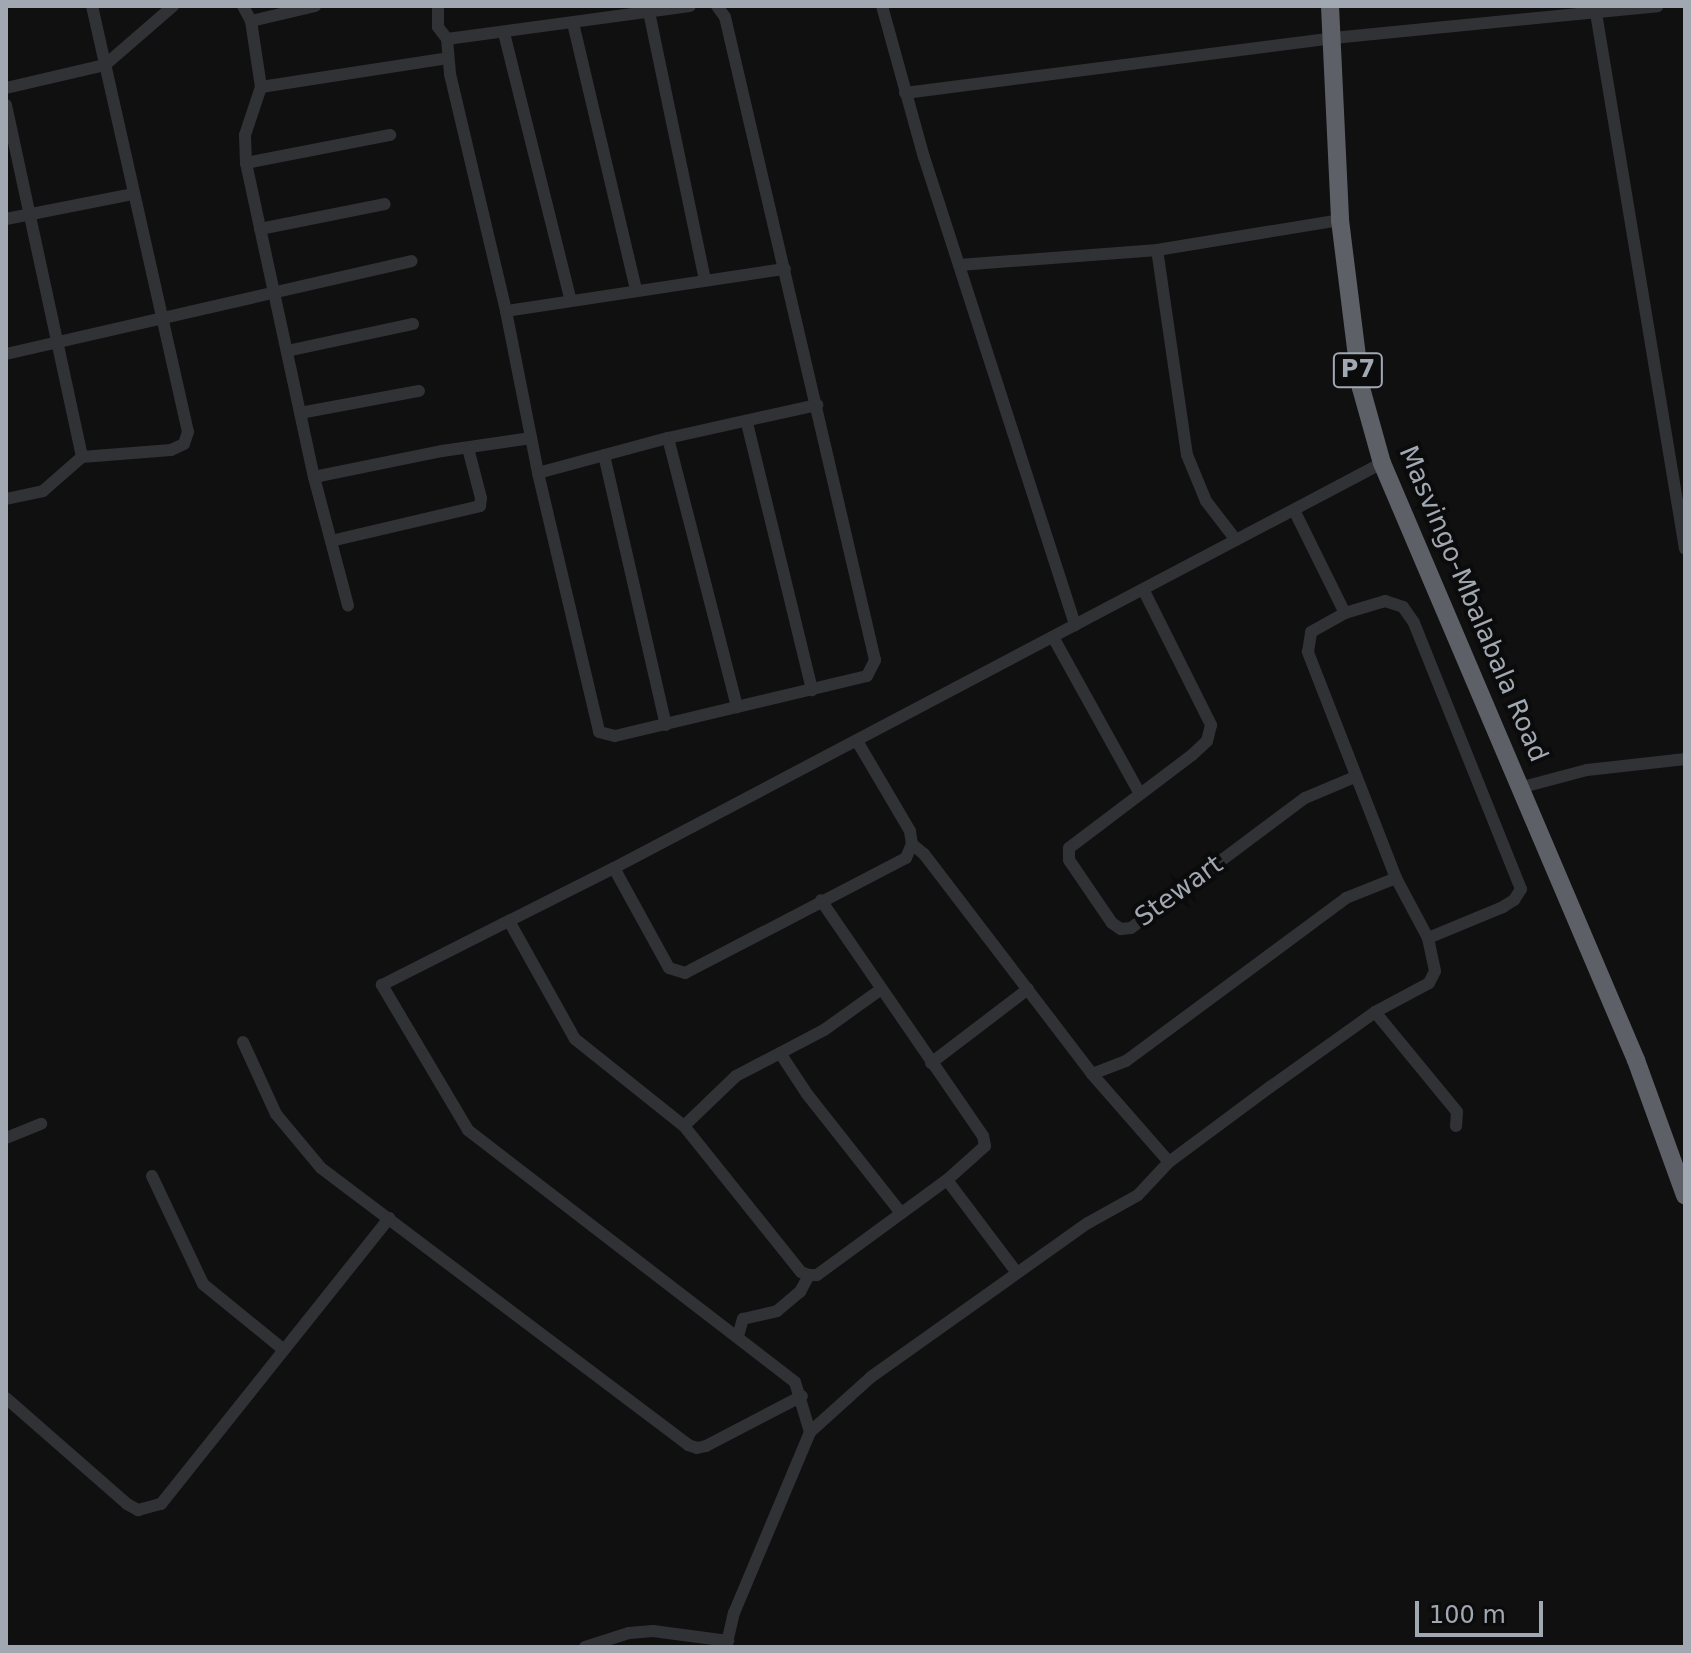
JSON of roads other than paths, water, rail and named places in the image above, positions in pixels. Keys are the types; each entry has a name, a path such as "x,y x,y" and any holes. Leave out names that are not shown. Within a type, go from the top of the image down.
{"highway":[{"name":"Masvingo-Mbalabala Road","path":"1330,6 1340,220 1361,388 1382,463 1523,787 1636,1060 1685,1195"}],"street":[{"path":"6,499 43,491 82,457 171,450 184,444 188,432 92,6"},
{"path":"6,88 105,65 173,6"},
{"path":"243,6 251,21 261,87 245,135 246,163 314,477 348,606"},
{"path":"251,21 315,6"},
{"path":"438,6 438,27 447,39 448,58 506,311 538,473 599,732 615,736 867,676 875,660 725,17 717,6"},
{"path":"447,39 690,6"},
{"path":"882,6 905,93 1075,625"},
{"path":"905,93 1556,12 1596,13 1657,6"},
{"path":"649,12 705,279"},
{"path":"1596,13 1685,549"},
{"path":"573,23 636,290"},
{"path":"504,33 571,301"},
{"path":"261,87 448,58"},
{"path":"6,105 82,457"},
{"path":"246,163 390,135"},
{"path":"6,219 134,194"},
{"path":"260,229 385,204"},
{"path":"959,265 1157,250 1340,220"},
{"path":"1157,250 1187,455 1206,501 1236,540"},
{"path":"6,354 411,261"},
{"path":"506,311 785,269"},
{"path":"287,351 413,324"},
{"path":"300,413 419,391"},
{"path":"538,473 668,438 747,423 817,405"},
{"path":"747,423 812,690"},
{"path":"314,477 531,438"},
{"path":"668,438 737,707"},
{"path":"331,541 480,506 481,498 468,448"},
{"path":"604,455 666,725"},
{"path":"1670,464 1685,462"},
{"path":"810,1432 802,1396 783,1369 468,1130 382,985 614,868 1382,463"},
{"path":"1294,510 1345,613"},
{"path":"1053,637 1139,792 1207,741 1211,725 1144,591"},
{"path":"585,1647 629,1633 653,1631 727,1644 734,1613 810,1432 871,1377 1088,1223 1138,1195 1169,1162 1375,1012 1435,977 1428,938 1396,878 1355,777 1307,642 1311,632 1345,613 1385,601 1403,607 1414,623 1521,889 1514,900 1503,907 1428,938"},
{"path":"614,868 669,968 685,973 906,858 912,844 910,831 857,741"},
{"path":"1523,787 1600,768 1685,759"},
{"name":"Stewart","path":"1139,792 1069,848 1069,860 1112,923 1121,929 1131,928 1305,798 1355,777"},
{"path":"912,844 924,854 1092,1074 1169,1162"},
{"path":"1092,1074 1126,1061 1346,898 1396,878"},
{"path":"509,921 575,1039 684,1126 801,1272 817,1275 947,1180 985,1146 983,1136 821,900"},
{"path":"931,1063 1028,989"},
{"path":"684,1126 736,1076 824,1030 880,990"},
{"path":"1375,1012 1457,1112 1456,1126"},
{"path":"243,1042 276,1114 302,1149 688,1445 697,1448 706,1446 802,1396"},
{"path":"780,1053 807,1094 901,1213"},
{"path":"6,1138 41,1124"},
{"path":"152,1176 203,1284 284,1350"},
{"path":"947,1180 1017,1273"},
{"path":"6,1398 127,1504 147,1510 161,1504 389,1218"},
{"path":"738,1336 743,1319 777,1311 800,1292 809,1275"}]}
